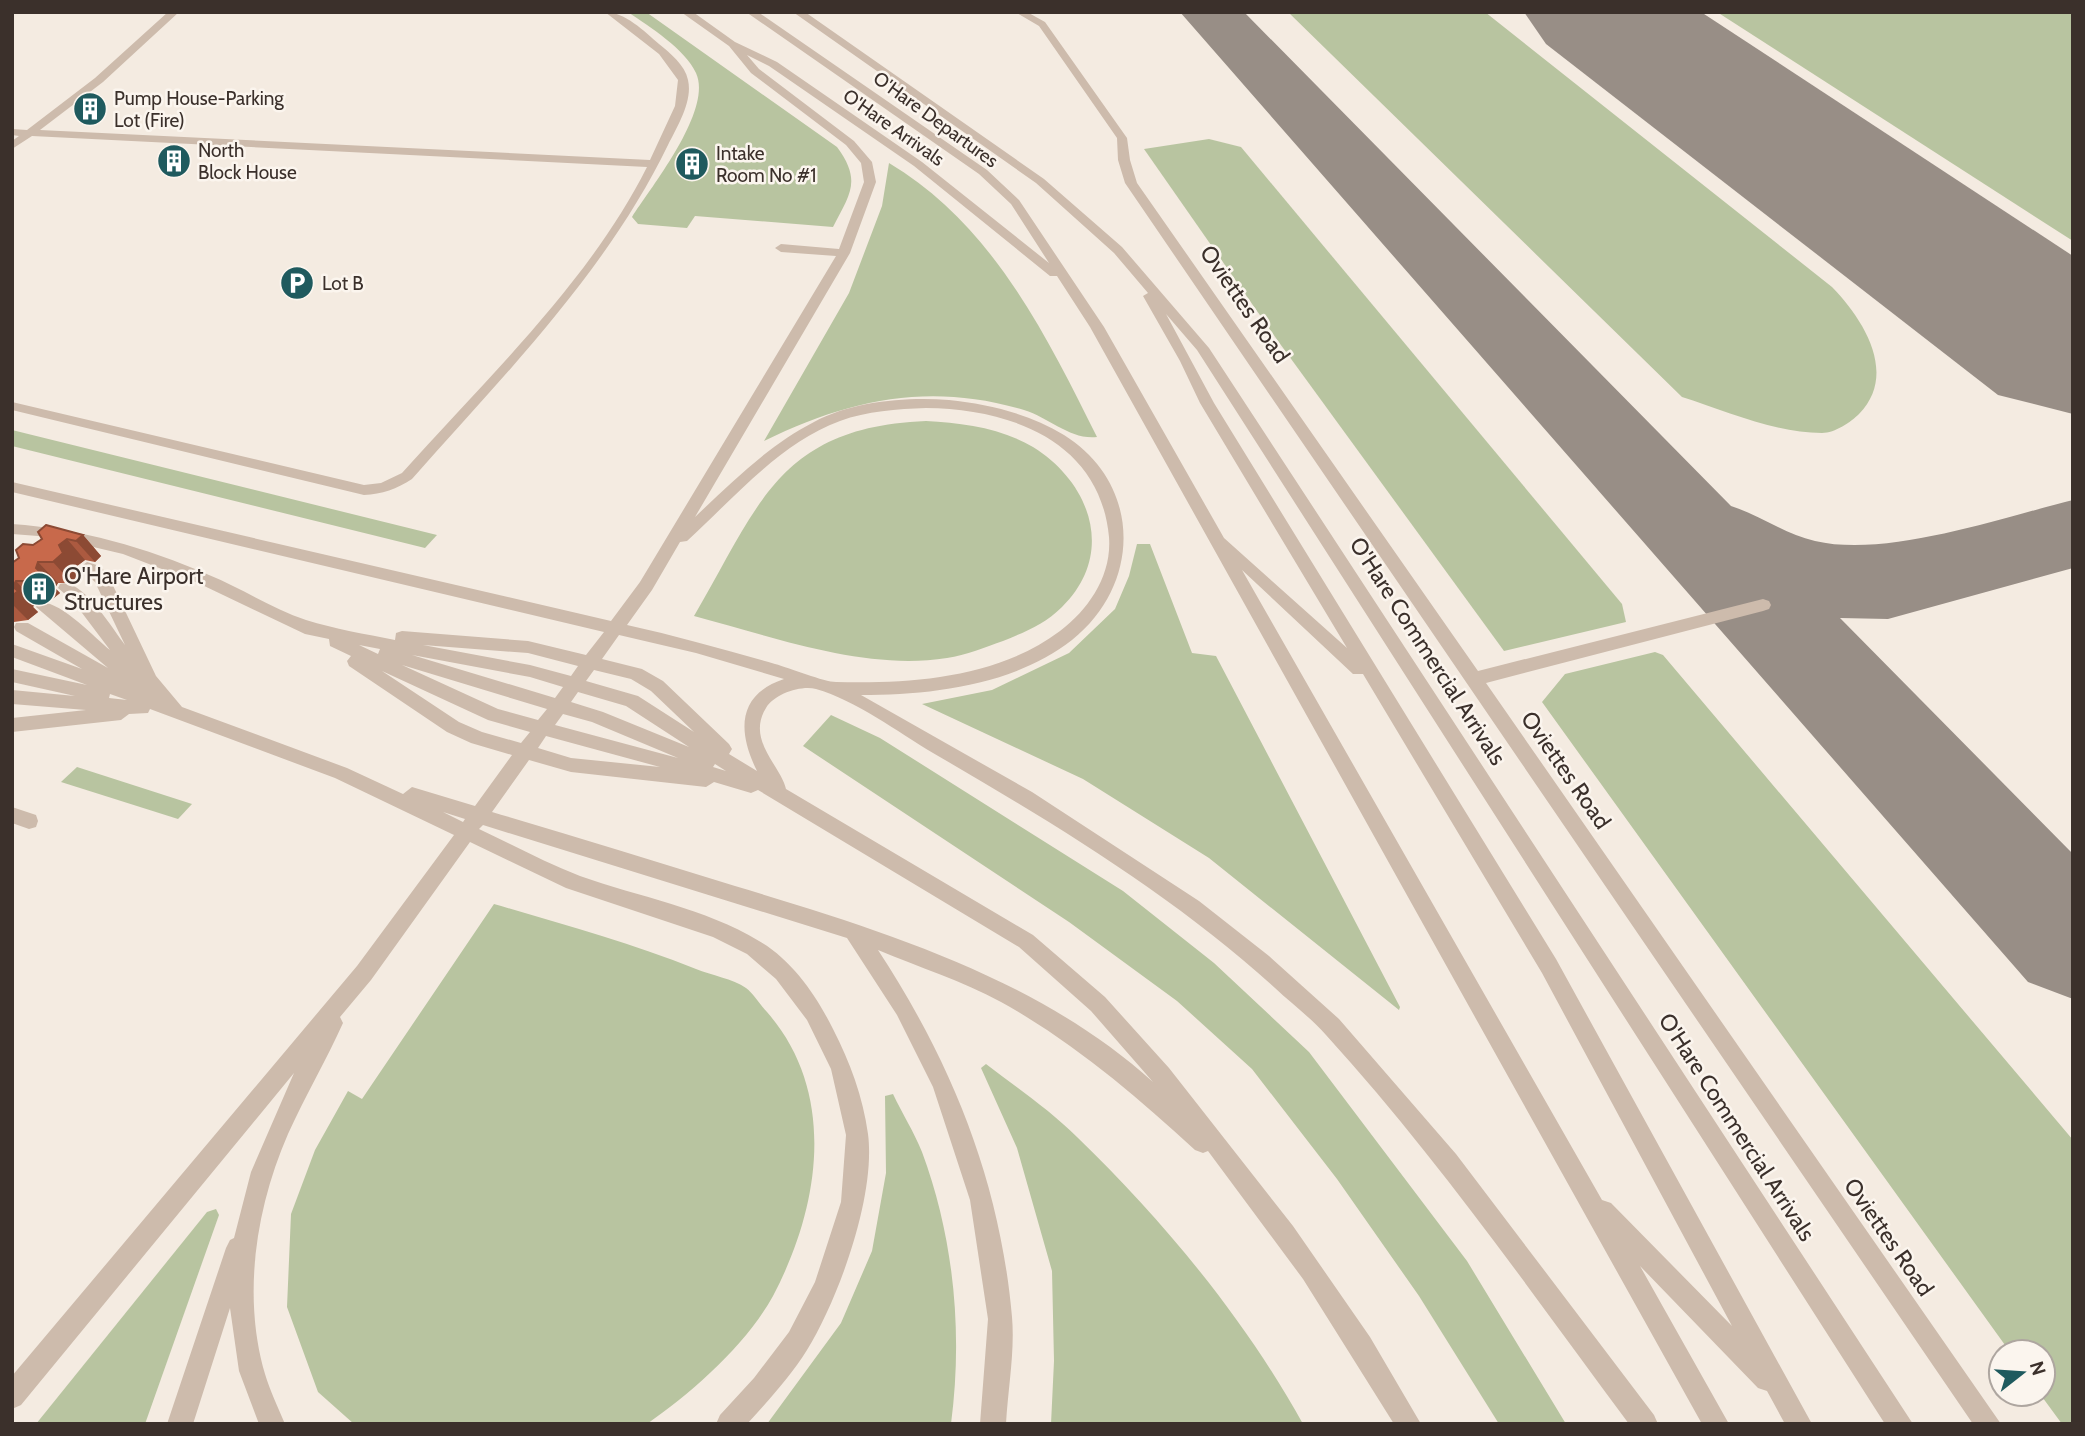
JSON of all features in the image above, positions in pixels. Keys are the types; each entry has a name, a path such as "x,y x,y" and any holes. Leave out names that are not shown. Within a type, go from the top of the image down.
{"street":[{"path":"12,146 99,80 174,12"},
{"path":"12,406 280,471 379,490 407,476 551,312 612,230 655,164 682,100 682,79 668,59 610,12"},
{"name":"O'Hare Arrivals","path":"686,12 732,44 773,64 918,164 1070,286"},
{"name":"O'Hare Departures","path":"751,12 983,172 1015,202 1097,327 1585,1193"},
{"name":"O'Hare Commercial Arrivals","path":"798,12 1040,181 1129,261 1202,348 1900,1424"},
{"name":"Oviettes Road","path":"1020,12 1042,24 1122,138 1124,160 1131,183 1987,1424"},
{"path":"12,1396 364,973 419,898 646,586 844,253 870,182 866,162 850,143 755,71 732,44"},
{"path":"12,132 655,164"},
{"path":"781,248 844,253"},
{"path":"1129,261 1187,361 1207,403 1376,686 1549,966 1799,1424"},
{"path":"669,549 789,443 823,423 869,410 926,404 985,409 1022,419 1058,437 1090,464 1115,508 1118,529 1116,556 1108,585 1090,613 1058,640 1023,659 982,673 891,687 802,683 770,692 759,702 752,717 756,754 764,769 788,797"},
{"path":"12,487 696,647 826,686 1025,797 1192,907 1272,972 1332,1026 1413,1120 1567,1316 1645,1424"},
{"path":"12,529 46,529 169,563 494,715 712,773 788,797"},
{"path":"1213,533 1309,619 1376,686"},
{"path":"88,568 94,570 102,579 149,680 159,695 180,714"},
{"path":"66,588 79,597 144,684 180,714"},
{"path":"1474,679 1763,605"},
{"path":"44,607 59,616 154,699 180,714"},
{"path":"300,624 453,727 477,738 571,765 710,780 788,797"},
{"path":"300,624 359,646 622,725 788,797"},
{"path":"300,624 336,633 528,647 636,674 657,686 730,756 788,797"},
{"path":"300,624 336,635 530,671 620,696 643,707 723,760 1026,942 1070,976 1112,1019 1182,1101 1306,1260 1408,1424"},
{"path":"22,627 134,692 180,714"},
{"path":"12,650 341,773 854,931 1006,994 1076,1037 1135,1080 1193,1132 1306,1260"},
{"path":"12,675 180,714"},
{"path":"12,697 124,705 180,714"},
{"path":"12,713 121,710 180,714"},
{"path":"12,725 120,713 180,714"},
{"path":"341,773 573,882 719,930 754,948 783,972 814,1013 841,1067 857,1135 853,1202 825,1287 798,1340 763,1387 729,1424"},
{"path":"854,931 904,1008 943,1084 982,1200 1000,1320 993,1424"},
{"path":"180,1424 255,1195 303,1078 364,973"},
{"path":"1585,1193 1781,1395"},
{"path":"1585,1193 1716,1424"},
{"path":"255,1195 242,1271 245,1341 259,1400 272,1424"}],"green space":[{"path":"628,12 646,12 837,147 849,169 851,187 833,227 695,216 687,228 638,224 632,217 678,147 696,107 699,89 696,73 684,55"},
{"path":"1288,12 1485,12 1832,287 1855,315 1872,348 1876,382 1870,398 1852,420 1837,429 1822,433 1769,425 1682,397"},
{"path":"1717,12 2073,12 2073,241"},
{"path":"1209,139 1241,147 1622,604 1626,622 1504,651 1278,341 1144,149"},
{"path":"889,163 925,188 958,217 987,250 1036,322 1097,437 1078,435 1024,410 956,397 923,396 859,405 796,426 764,441 849,293 882,206"},
{"path":"926,421 968,425 1008,435 1033,447 1053,462 1070,480 1082,499 1090,521 1092,543 1088,565 1079,586 1055,613 1027,631 983,648 947,658 916,661 884,660 819,650 694,616 757,507 779,479 805,456 837,438 876,427"},
{"path":"12,430 437,535 425,548 12,446"},
{"path":"1137,544 1150,544 1192,653 1216,656 1400,1007 1399,1010 1209,858 1083,779 922,704 992,690 1069,653 1115,609 1129,576"},
{"path":"1655,652 1663,655 2073,1140 2073,1424 2062,1424 2050,1408 2057,1408 2057,1338 2000,1338 1542,702 1565,674"},
{"path":"831,715 880,738 1123,891 1214,963 1309,1052 1467,1261 1566,1424 1499,1424 1419,1296 1337,1179 1252,1069 1177,1001 1069,922 803,746"},
{"path":"77,767 192,804 178,819 61,782"},
{"path":"494,904 621,942 741,985 754,996 790,1044 804,1078 812,1114 814,1151 802,1225 789,1262 762,1314 733,1350 700,1382 647,1424 354,1424 318,1392 287,1307 291,1214 315,1150 348,1091 362,1099"},
{"path":"986,1064 1067,1127 1171,1237 1229,1309 1303,1424 1051,1424 1054,1361 1052,1271 1017,1148 981,1068"},
{"path":"893,1094 922,1152 942,1218 948,1252 956,1321 955,1390 951,1424 767,1424 841,1323 872,1251 886,1173 885,1096"},
{"path":"216,1209 219,1215 145,1424 36,1424 207,1212"}],"building":[{"path":"46,525 83,535 76,541 67,539 59,545 63,553 53,562 38,562 36,568 40,572 30,581 16,581 13,587 18,591 12,596 12,563 19,558 16,550 23,544 33,545 42,539 38,532"}],"taxiway":[{"path":"1210,12 2073,941"},
{"path":"1702,532 1747,556 1805,576 1831,581 1888,582 2073,534"}],"runway":[{"path":"1599,12 2073,350"}],"place":[{"name":"Pump House-Parking Lot (Fire)","path":"90,109"},
{"name":"North Block House","path":"174,161"},
{"name":"Intake Room No #1","path":"692,164"},
{"name":"Lot B","path":"297,283"},
{"name":"O'Hare Airport Structures","path":"39,589"}]}
